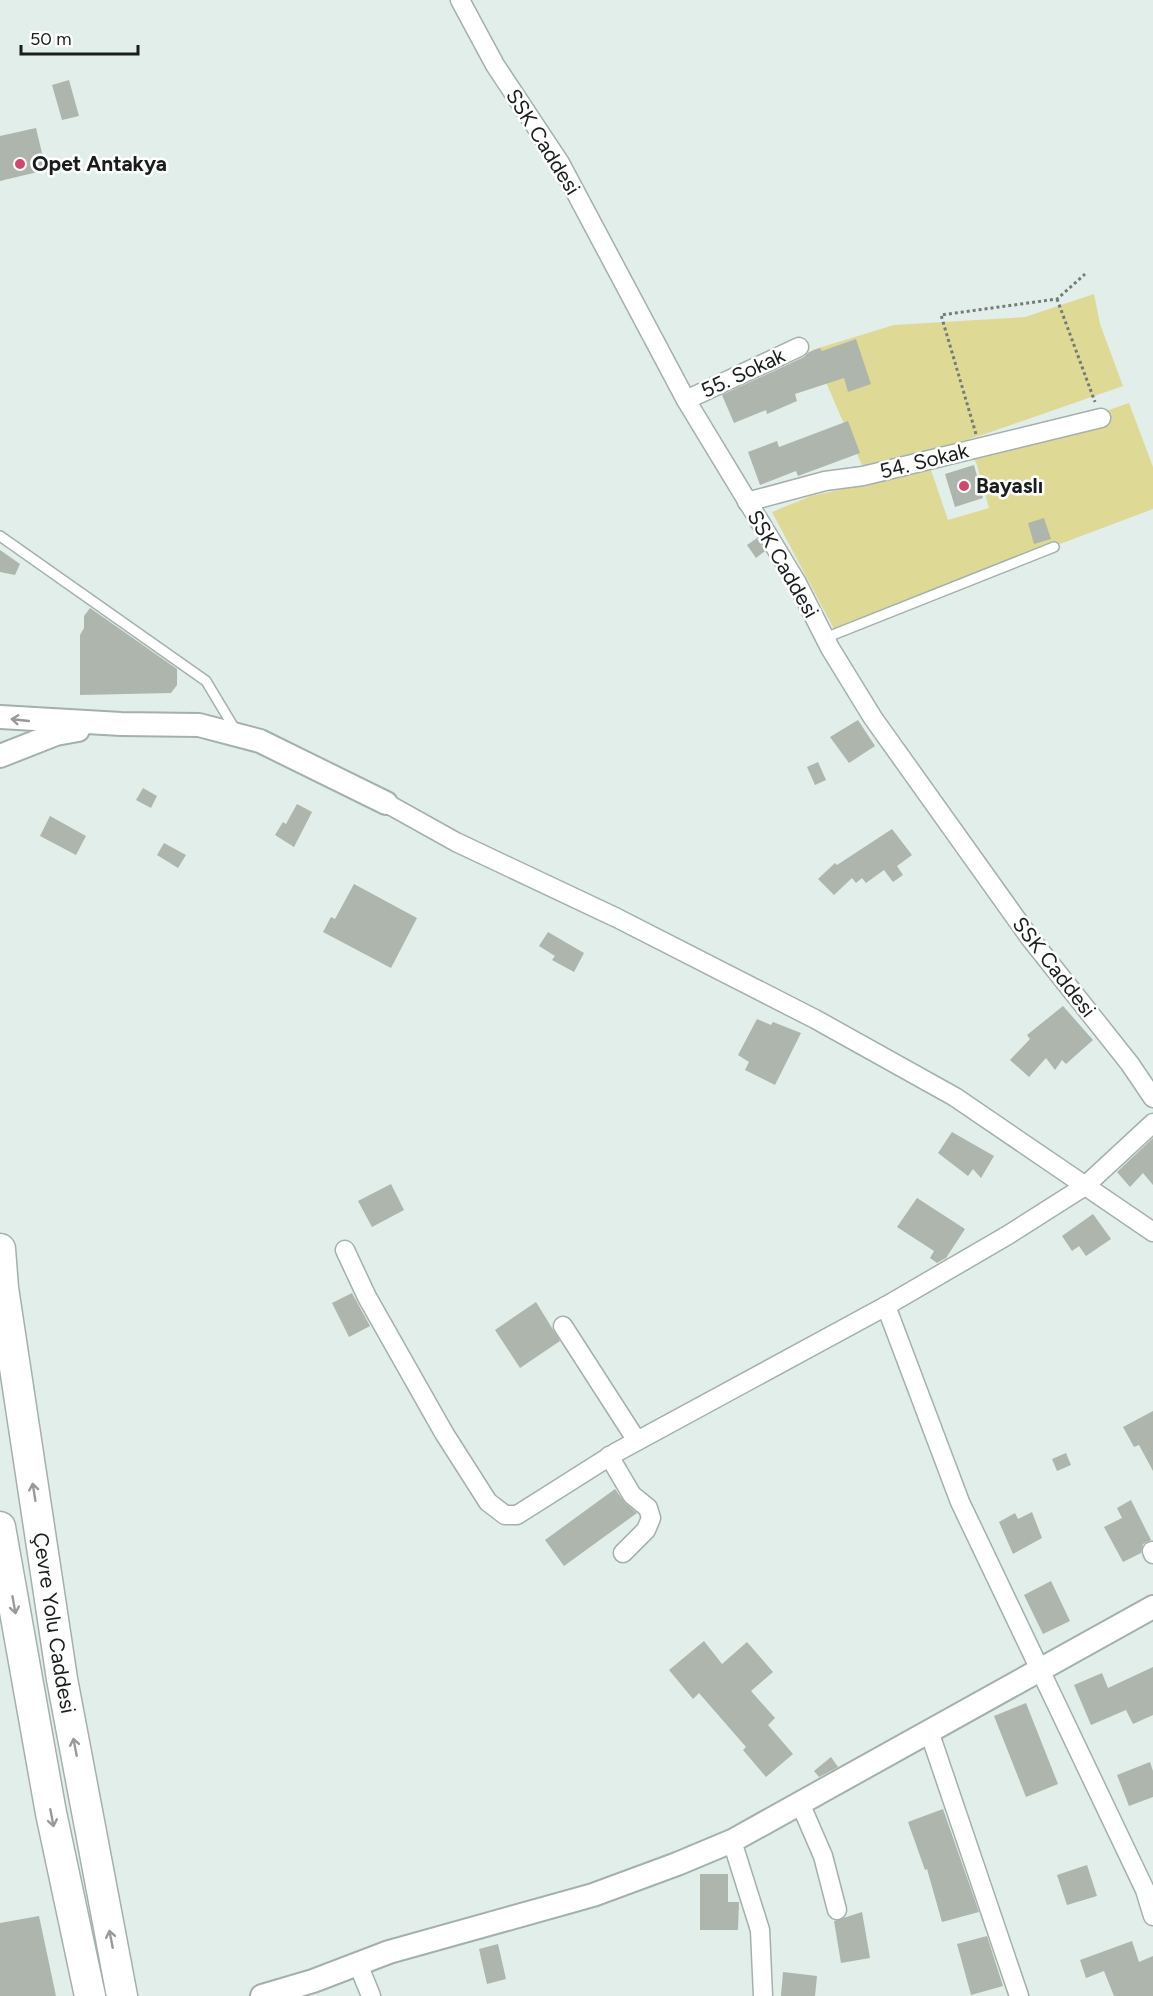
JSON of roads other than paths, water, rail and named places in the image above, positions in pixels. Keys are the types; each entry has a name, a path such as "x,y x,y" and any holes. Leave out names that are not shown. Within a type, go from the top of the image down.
{"highway":[{"name":"Çevre Yolu Caddesi","path":"0,1249 3,1288 62,1679 122,1996"},
{"name":"Çevre Yolu Caddesi","path":"0,1527 51,1813 90,1996"}],"street":[{"name":"SSK Caddesi","path":"460,0 495,64 560,164 686,400 797,583 825,638 873,718 1030,938 1131,1064 1153,1098"},
{"name":"55. Sokak","path":"686,400 799,347"},
{"name":"54. Sokak","path":"747,502 825,481 863,476 1101,418"},
{"path":"0,717 121,724 200,725 260,741 386,803 456,842 617,918 815,1020 955,1097 1153,1232"},
{"path":"0,756 57,734 121,724"},
{"path":"345,1250 367,1297 444,1433 488,1502 505,1515 517,1515 609,1456 886,1306 1084,1186 1153,1123"},
{"path":"886,1306 960,1502 1042,1668 1145,1890 1153,1916"},
{"path":"563,1326 637,1441"},
{"path":"609,1456 632,1495 648,1508 651,1518 646,1530 623,1553"},
{"path":"262,1996 389,1952 592,1895 678,1864 732,1841 1153,1607"},
{"path":"928,1731 1019,1996"},
{"path":"800,1803 823,1856 837,1910"},
{"path":"732,1841 760,1929 763,1996"},
{"path":"358,1964 371,1996"}],"lane":[{"path":"0,536 206,681 239,735"},
{"path":"825,638 1054,547"}],"place":[{"name":"Opet Antakya","path":"20,164"},
{"name":"Bayaslı","path":"964,486"}]}
